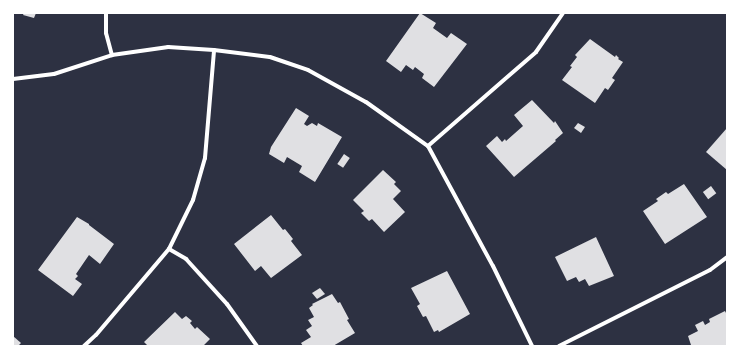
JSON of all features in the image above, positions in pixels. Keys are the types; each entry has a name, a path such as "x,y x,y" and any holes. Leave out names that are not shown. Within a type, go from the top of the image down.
{"street":[{"path":"106,13 106,33 112,54"},
{"path":"428,146 536,52 563,13"},
{"path":"13,79 54,74 112,54 168,47 214,50 270,57 308,70 366,102 428,146 493,266 532,346"},
{"path":"84,346 96,335 169,249 193,200 204,158 214,50"},
{"path":"169,249 186,258 227,304 257,346"},
{"path":"559,346 710,270 727,257"}],"building":[{"path":"24,13 36,13 34,18 23,15"},
{"path":"420,13 436,23 433,28 447,38 451,33 467,44 434,87 422,78 424,74 415,67 413,70 406,65 401,72 386,61"},
{"path":"590,39 615,57 616,55 619,58 618,59 623,62 612,78 615,80 608,90 605,88 595,103 562,80 572,67 570,66 577,57 575,55"},
{"path":"532,100 554,123 555,121 563,133 555,140 556,141 514,177 486,146 497,136 502,142 505,139 506,141 523,126 514,115"},
{"path":"296,108 309,116 304,124 307,126 312,123 317,126 318,123 342,137 315,182 299,172 302,166 287,157 284,163 269,154 271,147"},
{"path":"578,123 585,127 581,133 574,128"},
{"path":"727,128 727,170 706,152"},
{"path":"344,154 350,158 343,168 337,164"},
{"path":"383,170 396,182 394,184 401,191 393,199 405,212 384,232 372,219 369,221 361,213 364,211 353,200"},
{"path":"684,184 707,217 665,244 643,211 658,201 656,199 666,192 668,194"},
{"path":"711,186 716,193 708,199 703,192"},
{"path":"271,215 283,230 285,229 293,239 291,241 302,255 271,278 261,266 255,271 234,244"},
{"path":"77,217 89,224 114,244 100,264 89,255 76,274 78,276 75,279 82,284 73,296 38,270"},
{"path":"596,237 614,276 589,286 585,279 579,282 576,277 567,281 555,257"},
{"path":"447,271 470,314 439,332 438,330 434,332 426,316 423,317 417,306 420,304 411,288"},
{"path":"320,288 325,294 317,299 312,293"},
{"path":"332,294 338,303 340,302 349,319 347,320 355,333 333,346 303,346 301,343 311,337 306,330 312,326 308,320 314,317 309,308 313,305 312,304"},
{"path":"725,311 727,315 727,346 691,345 688,336 698,331 695,325 703,321 705,325 710,322 709,319"},
{"path":"175,312 182,319 186,316 192,321 190,323 195,329 197,327 210,339 203,346 148,346 144,342"},
{"path":"13,336 21,343 18,346 13,346"}]}
